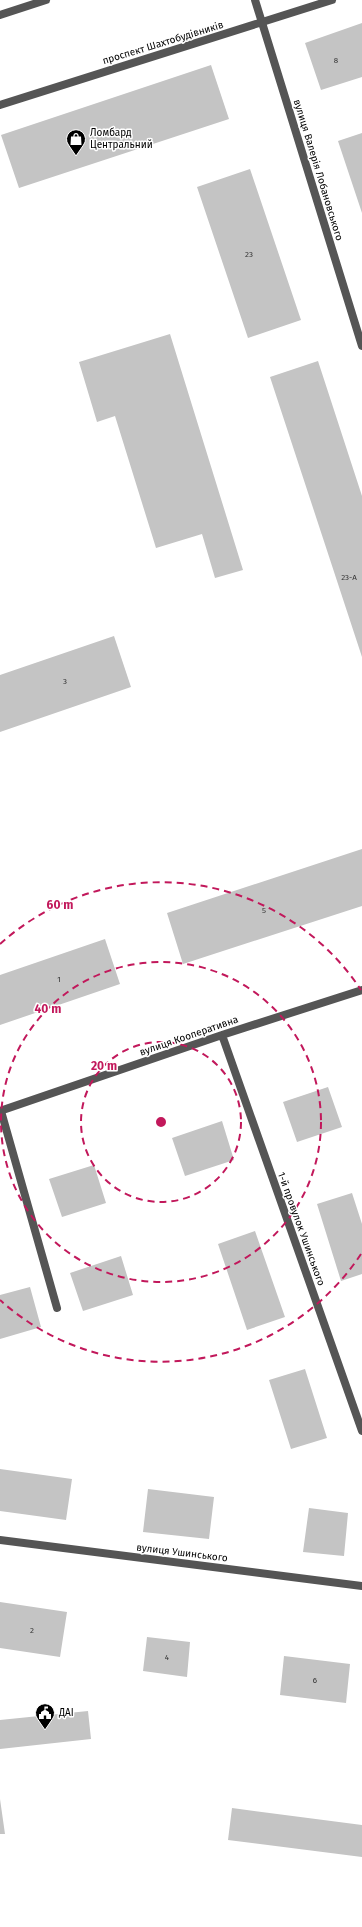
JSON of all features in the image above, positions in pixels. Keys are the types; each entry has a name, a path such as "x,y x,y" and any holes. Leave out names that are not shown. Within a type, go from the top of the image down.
{"street":[{"path":"0,15 46,0"},
{"name":"вулиця Валерія Лобановського","path":"255,0 362,346"},
{"name":"проспект Шахтобудівників","path":"0,105 332,0"},
{"name":"вулиця Кооперативна","path":"1,1111 222,1035 362,990"},
{"name":"1-й провулок Ушинського","path":"222,1035 362,1430"},
{"path":"1,1111 57,1308"},
{"name":"вулиця Ушинського","path":"0,1540 362,1586"}],"building":[{"path":"362,23 362,77 321,90 305,43"},
{"path":"211,65 229,119 19,188 1,135"},
{"path":"362,133 362,213 338,141"},
{"path":"250,169 301,320 248,338 197,187"},
{"path":"170,334 243,570 215,578 202,534 156,548 115,416 97,422 79,362"},
{"path":"318,361 362,496 362,657 270,377"},
{"path":"114,636 131,687 0,732 0,675"},
{"path":"362,849 362,906 183,964 167,913"},
{"path":"105,939 120,984 0,1025 0,975"},
{"path":"328,1087 342,1127 297,1142 283,1102"},
{"path":"222,1121 234,1160 185,1176 172,1138"},
{"path":"94,1165 106,1203 62,1217 49,1179"},
{"path":"352,1193 362,1224 362,1274 341,1281 317,1204"},
{"path":"255,1231 285,1317 247,1330 218,1244"},
{"path":"121,1256 133,1295 83,1311 70,1273"},
{"path":"30,1287 41,1327 0,1339 0,1295"},
{"path":"305,1369 327,1438 291,1449 269,1380"},
{"path":"0,1469 72,1479 66,1520 0,1511"},
{"path":"148,1489 214,1497 209,1539 143,1532"},
{"path":"309,1508 348,1513 344,1556 303,1552"},
{"path":"0,1602 67,1612 60,1657 0,1648"},
{"path":"147,1637 190,1642 187,1677 143,1671"},
{"path":"284,1656 350,1664 346,1703 280,1695"},
{"name":"ДАІ","path":"88,1711 91,1739 0,1749 0,1720"},
{"path":"0,1799 5,1834 0,1834"},
{"path":"232,1808 362,1825 362,1857 228,1840"}],"place":[{"name":"Ломбард Центральний","path":"76,156"},
{"name":"ДАІ","path":"45,1730"}]}
